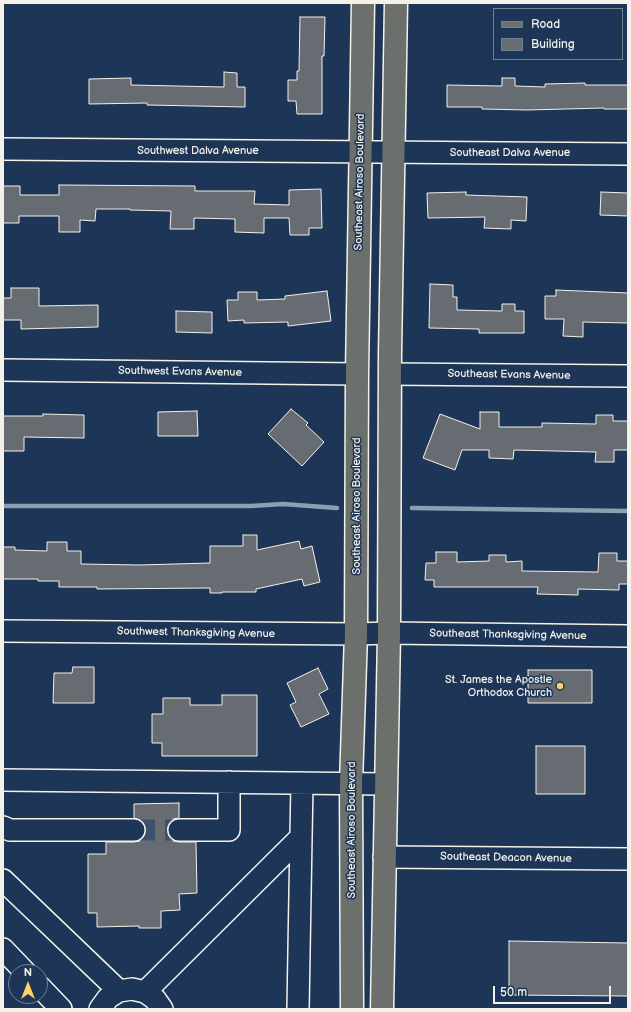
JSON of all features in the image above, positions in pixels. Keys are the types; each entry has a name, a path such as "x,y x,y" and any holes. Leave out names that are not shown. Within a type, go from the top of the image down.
{"main road":[{"name":"Southeast Airoso Boulevard","path":"352,1009 351,783 356,634 357,374 363,3"},
{"path":"382,1009 389,633 390,374 396,3"}],"street":[{"name":"Southwest Dalva Avenue","path":"3,149 393,152"},
{"name":"Southeast Dalva Avenue","path":"393,152 628,154"},
{"name":"Southwest Evans Avenue","path":"3,370 357,374"},
{"name":"Southeast Evans Avenue","path":"390,374 628,376"},
{"name":"Southwest Thanksgiving Avenue","path":"3,631 389,633"},
{"name":"Southeast Thanksgiving Avenue","path":"389,633 628,636"},
{"path":"3,780 386,784"},
{"path":"179,830 229,830 229,782"},
{"path":"298,1009 302,783"},
{"path":"3,827 10,830 134,830"},
{"path":"145,992 300,837"},
{"name":"Southeast Deacon Avenue","path":"384,857 628,859"},
{"path":"3,880 119,991"},
{"path":"3,949 17,964"},
{"path":"100,1009 108,998 119,991 132,989 145,992 155,999 162,1009"},
{"path":"48,995 61,1009"}],"building":[{"path":"300,17 325,17 324,56 322,56 322,114 297,114 296,101 288,101 288,80 297,80 297,71 299,71"},
{"path":"224,72 237,73 237,87 245,87 245,107 147,105 147,103 89,104 89,79 131,78 131,85 224,87"},
{"path":"502,78 515,78 515,86 545,87 545,84 585,83 585,85 628,85 628,109 604,108 527,110 482,109 482,107 447,107 447,85 502,86"},
{"path":"59,185 195,186 195,191 255,191 254,204 289,205 289,190 321,189 322,228 309,228 309,235 290,235 289,218 264,218 264,233 235,232 235,219 194,218 194,229 170,229 171,211 130,209 96,209 95,221 80,220 80,232 59,232 59,216 19,216 19,223 3,223 3,186 20,186 20,195 59,195"},
{"path":"466,192 466,195 527,197 526,221 511,220 511,229 484,228 485,217 428,218 427,193"},
{"path":"601,192 628,193 628,216 600,215"},
{"path":"430,284 453,285 453,297 457,297 457,310 502,311 502,304 515,304 515,311 524,311 524,333 479,333 479,329 429,328"},
{"path":"11,288 39,288 39,306 98,305 98,327 21,329 21,320 3,320 3,298 11,298"},
{"path":"556,290 628,293 628,323 583,322 583,337 563,336 564,319 545,319 545,296 556,296"},
{"path":"327,291 331,321 288,326 288,322 244,323 244,320 228,321 227,300 238,300 238,292 257,292 257,300 285,299 285,296"},
{"path":"176,311 212,312 212,333 176,332"},
{"path":"291,409 308,423 306,425 324,442 302,466 268,434"},
{"path":"197,411 198,436 158,436 158,412"},
{"path":"480,412 499,412 499,427 542,427 542,423 596,424 596,415 613,415 613,421 628,421 628,450 614,450 614,462 595,462 596,452 514,450 513,459 489,458 489,450 462,450 455,470 423,458 440,414 480,429"},
{"path":"43,414 84,415 84,438 24,437 24,451 3,451 3,416 43,416"},
{"path":"243,535 257,535 257,550 299,541 301,549 312,546 320,582 304,586 302,579 256,589 256,592 210,593 210,588 97,589 97,587 59,587 59,581 38,581 38,579 3,579 3,547 15,547 15,550 47,551 47,542 67,542 67,551 81,551 81,564 139,565 210,563 210,546 243,546"},
{"path":"436,552 457,552 457,562 489,561 489,555 506,555 506,562 522,561 522,571 598,572 599,553 617,553 617,561 628,561 628,584 619,584 619,590 578,589 578,595 537,594 538,587 434,587 434,580 425,580 426,563 436,563"},
{"path":"73,667 94,667 94,703 53,703 54,673 72,673"},
{"path":"318,668 328,689 319,694 329,714 301,727 290,705 296,702 287,683"},
{"name":"St. James the Apostle Orthodox Church","path":"528,670 592,670 592,703 528,703"},
{"path":"222,695 257,695 257,756 162,756 162,743 152,743 152,714 163,714 163,698 190,698 190,705 222,705"},
{"path":"536,746 585,746 585,794 536,794"},
{"path":"179,803 179,818 173,819 167,830 173,841 196,842 197,893 179,894 180,910 161,911 161,928 139,928 139,926 97,927 97,913 88,913 88,854 106,854 106,842 140,841 146,830 145,824 134,818 134,804"},
{"path":"509,941 628,943 628,996 509,995"}],"waterway":[{"path":"3,506 251,506 283,504 337,508"},
{"path":"412,508 628,511"}],"tunnel":[{"path":"134,830 179,830"}],"place":[{"name":"St. James the Apostle Orthodox Church","path":"560,686"}]}
